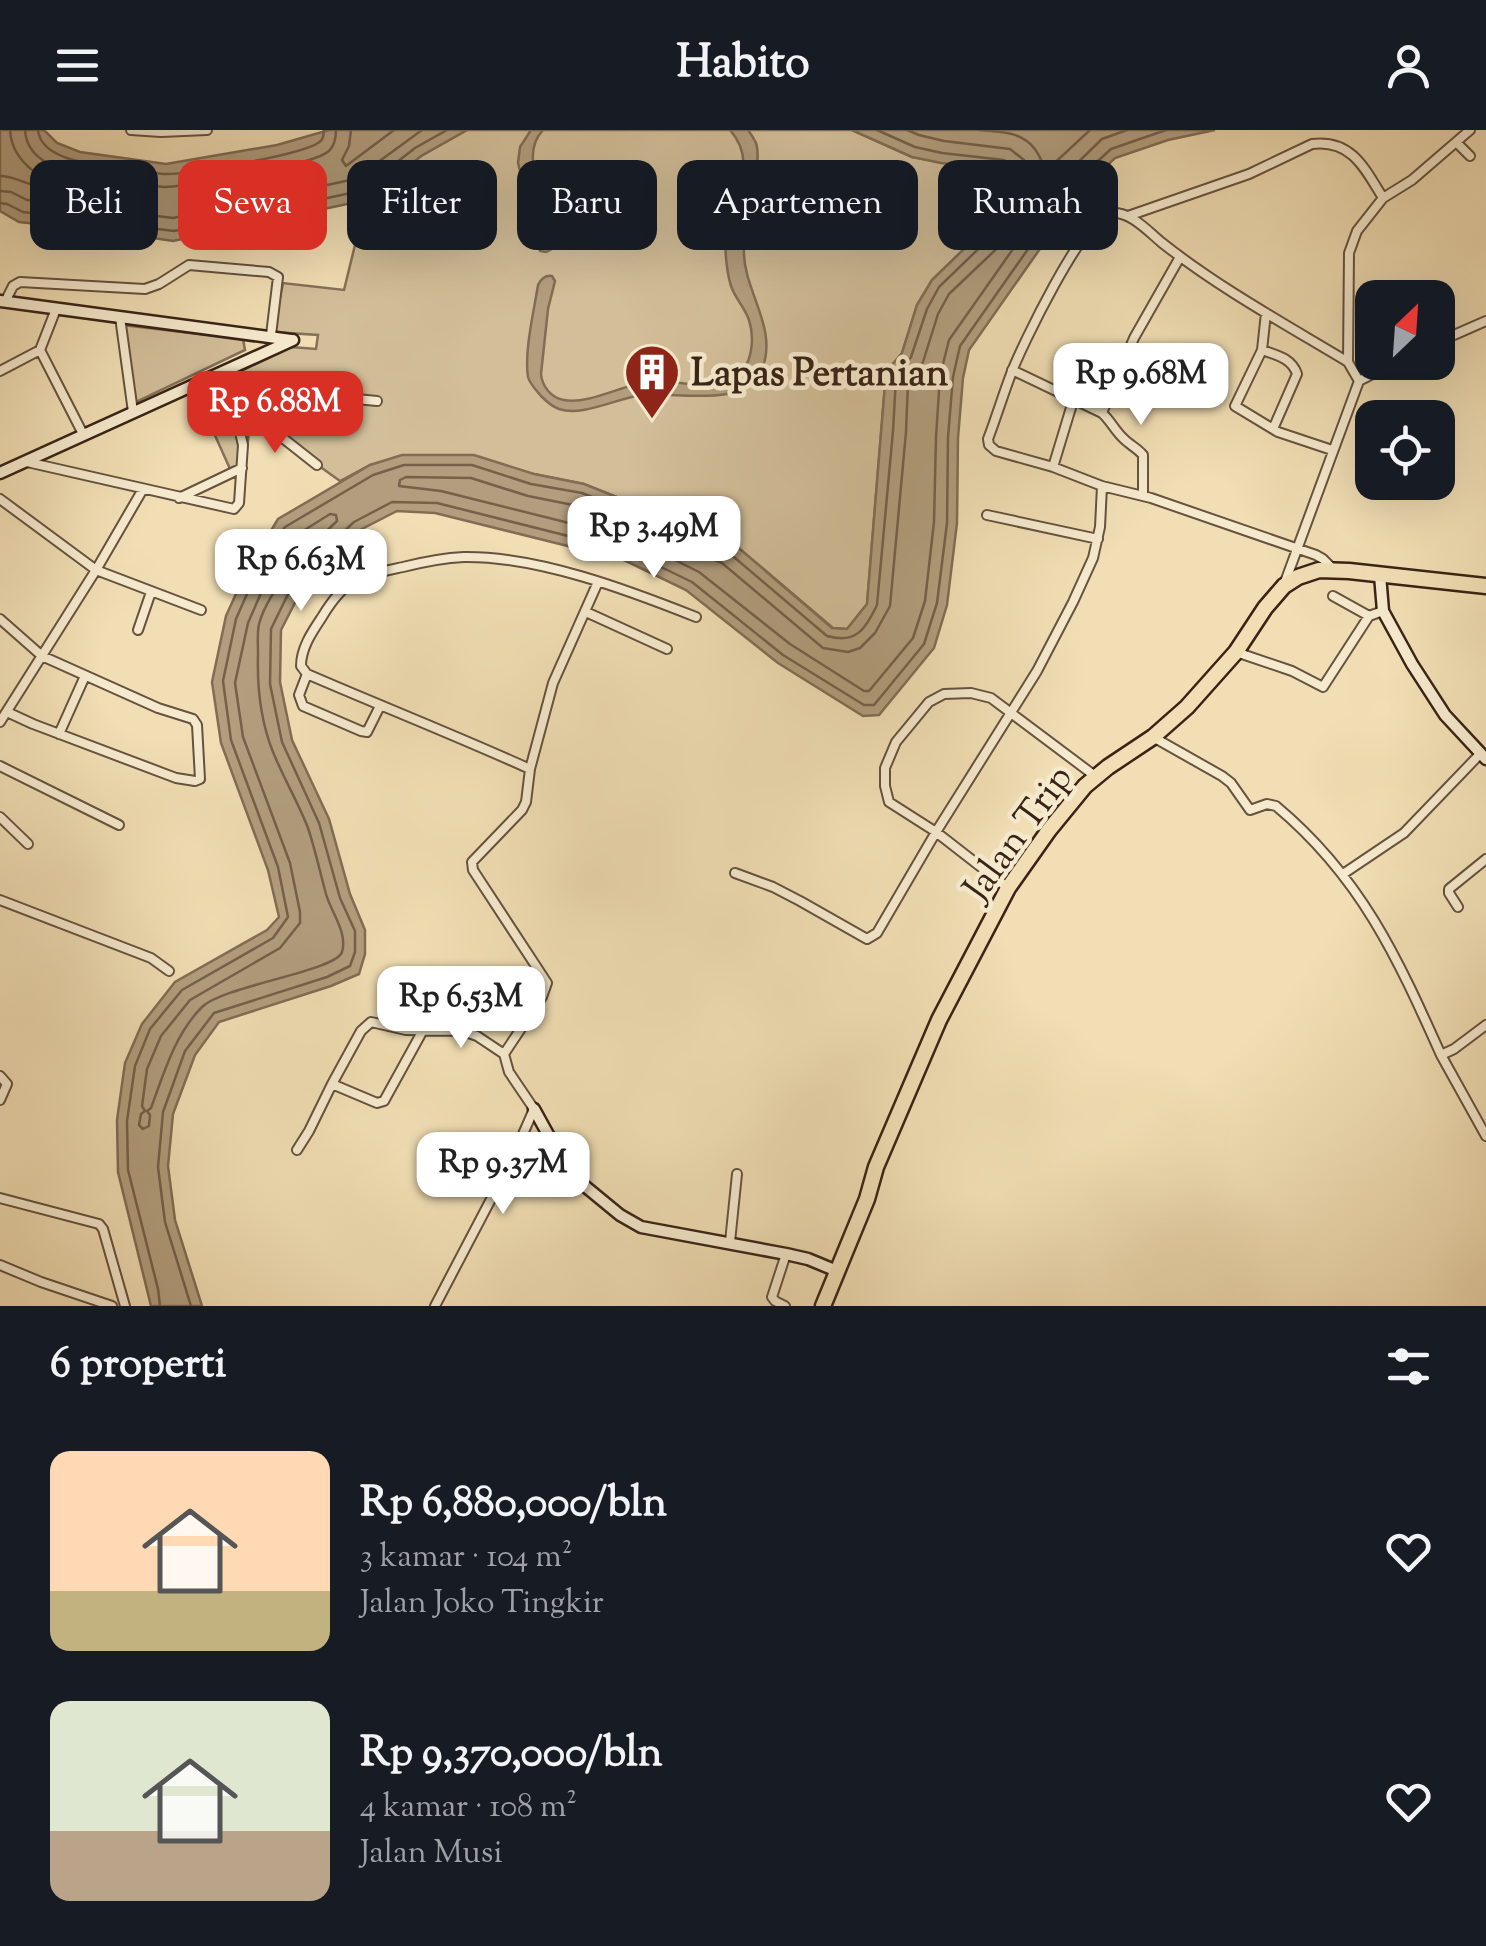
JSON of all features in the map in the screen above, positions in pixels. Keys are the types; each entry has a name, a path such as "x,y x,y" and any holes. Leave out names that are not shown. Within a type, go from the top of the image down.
{"highway":[{"path":"1284,586 1298,576 1334,570 1486,586"},
{"name":"Jalan Trip","path":"824,1306 867,1200 884,1146 939,1020 1008,888 1060,816 1096,776 1153,737 1187,707 1236,652 1284,586"}],"street":[{"path":"131,130 207,130"},
{"path":"1348,362 1349,253 1357,232 1383,198 1412,180 1470,130"},
{"path":"1456,142 1470,156"},
{"path":"1334,570 1323,558 996,451 988,439 1012,370 1068,259 1099,217 1107,213 1128,216 1249,174 1320,143 1337,145 1355,156 1383,198"},
{"path":"1128,216 1180,257 1348,362 1359,381 1284,586"},
{"path":"1102,413 1134,338 1180,257"},
{"path":"0,472 292,340 2,302 20,282 145,289 190,264 269,272 278,277 270,336"},
{"path":"0,371 40,350 56,309"},
{"path":"1266,312 1262,350 1236,406 1273,429 1332,450"},
{"path":"120,317 133,412"},
{"path":"1455,335 1486,321"},
{"path":"246,334 248,359"},
{"path":"40,350 83,434"},
{"path":"1262,350 1286,359 1297,374 1273,429"},
{"path":"1012,370 1112,420 1125,440 1142,452 1143,496"},
{"path":"1053,467 1087,370"},
{"path":"26,461 234,509 240,503 243,445 216,374"},
{"path":"238,424 312,393 377,401"},
{"path":"256,417 317,466"},
{"path":"179,498 242,468"},
{"path":"734,874 773,887 867,940 877,933 1037,671 1073,602 1098,539 1102,486"},
{"path":"0,722 143,489"},
{"path":"0,500 96,570 201,610"},
{"path":"988,516 1098,539"},
{"path":"530,769 307,674 300,660 330,602 361,576 467,557 527,564 598,582 696,617"},
{"path":"1342,874 1404,833 1483,756 1444,715 1430,694 1383,610 1380,576"},
{"path":"504,1054 542,997 546,983 472,865 522,810 553,683 598,582"},
{"path":"138,630 151,592"},
{"path":"1333,596 1370,616"},
{"path":"1236,652 1292,670 1321,688 1370,616 1383,610"},
{"path":"586,612 667,649"},
{"path":"0,619 42,656 158,708 192,719 197,724 200,779 176,778 7,712"},
{"path":"307,674 298,699 303,706 367,732 380,706"},
{"path":"59,734 84,676"},
{"path":"1008,888 936,832 889,802 884,786 885,768 896,742 929,702 944,694 985,696 1096,776"},
{"path":"1153,737 1222,776 1250,810 1267,804 1276,806 1318,844 1385,937 1441,1055 1486,1136"},
{"path":"0,766 119,825"},
{"path":"0,817 28,844"},
{"path":"1458,907 1449,889 1486,859"},
{"path":"0,900 138,952 170,972"},
{"path":"332,1084 382,1103 422,1032 441,986"},
{"path":"297,1150 368,1024 422,1032 462,1032 477,1036 504,1054 509,1072 568,1169 620,1215 641,1227 786,1254 838,1271"},
{"path":"1441,1055 1486,1025"},
{"path":"0,1076 7,1084 0,1100"},
{"path":"435,1306 534,1109"},
{"path":"730,1242 737,1174"},
{"path":"0,1198 99,1224 125,1306"},
{"path":"784,1306 772,1296 786,1254"},
{"path":"0,1265 112,1306"}],"shaded area":[{"path":"467,130 852,130 912,157 938,161 938,250 963,250 932,280 917,305 902,353 886,373 867,604 847,629 833,628 734,544 584,484 534,474 370,465 340,481 283,440 250,424 245,464 231,471 196,393 291,347 316,349 318,335 273,332 283,283 344,290 354,250 497,250 497,160 416,160"},
{"path":"122,325 243,339 245,350 132,404"}],"water":[{"path":"0,130 44,130 57,143 80,152 137,160 30,160 30,223 19,222 0,211"},
{"path":"329,130 467,130 416,160 347,160 347,204 327,208 327,160 189,160 277,145"},
{"path":"531,130 543,130 535,143 533,160 518,160 520,147"},
{"path":"730,130 748,130 756,143 757,160 743,160"},
{"path":"852,130 1215,130 1168,140 1113,160 938,162 912,157"},
{"path":"178,162 178,240 158,239 158,163"},
{"path":"744,250 748,279 763,324 766,354 753,382 726,394 642,395 578,411 554,407 532,385 527,367 528,343 538,285 547,276 555,281 541,374 555,397 574,401 654,381 712,386 733,379 746,366 751,326 731,286 726,252"},
{"path":"963,250 1039,250 969,350 963,378 957,523 947,605 934,648 879,715 863,716 778,663 686,590 624,560 435,513 397,511 360,530 330,558 298,597 281,630 280,682 292,740 329,819 350,894 365,930 365,954 359,974 219,1022 195,1055 173,1114 168,1166 175,1220 202,1306 151,1306 118,1172 117,1120 125,1063 142,1024 175,982 267,930 279,917 268,870 221,743 212,682 226,616 245,574 278,519 370,465 402,455 474,455 534,474 584,484 734,544 832,628 847,629 867,604 886,372 902,353 917,305 932,280"}],"place":[{"name":"Lapas Pertanian","path":"652,421"}]}
